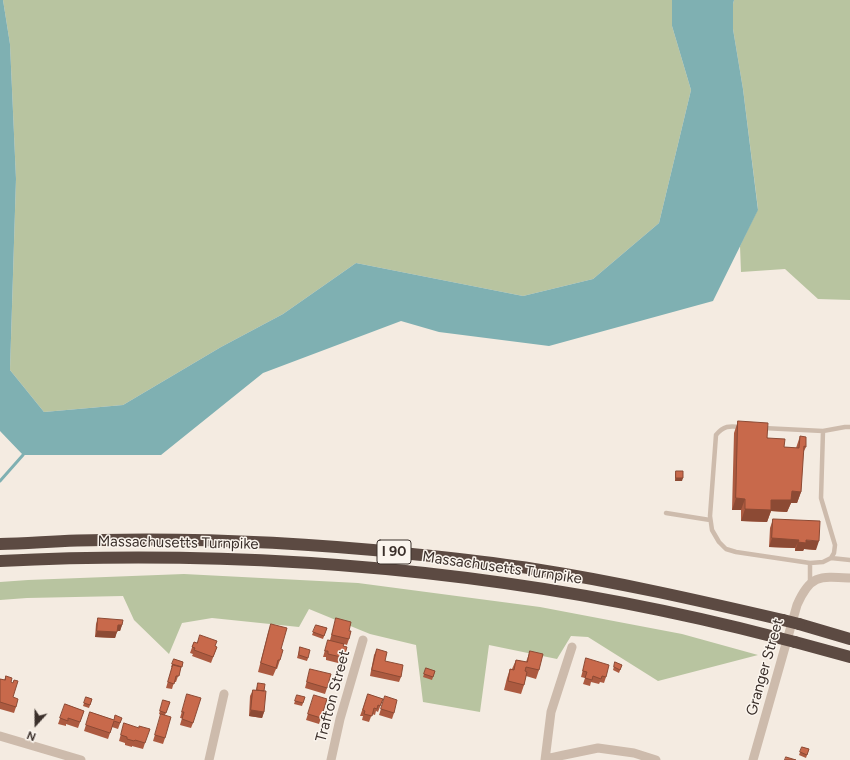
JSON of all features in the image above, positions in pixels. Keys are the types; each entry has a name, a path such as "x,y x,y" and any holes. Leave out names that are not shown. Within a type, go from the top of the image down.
{"highway":[{"name":"Massachusetts Turnpike","path":"0,544 103,540 204,540 328,546 463,559 541,570 622,584 783,620 850,639"},
{"name":"Massachusetts Turnpike","path":"0,561 90,558 267,560 378,568 446,575 577,594 704,620 850,657"}],"street":[{"path":"810,584 813,581 826,578 850,578"},
{"name":"Granger Street","path":"753,760 797,606 803,592 810,584"},
{"name":"Trafton Street","path":"331,760 340,719 363,640"},
{"path":"572,647 551,712 545,760 564,754 598,748 634,753 656,760"},
{"path":"208,760 224,694"},
{"path":"0,736 81,760"}],"lane":[{"path":"749,427 727,426 716,435 710,520 712,530 719,542 726,549 736,552 810,563 823,562 831,558 850,560"},
{"path":"757,428 823,431 850,427"},
{"path":"823,431 821,498 835,545 834,553 831,558"},
{"path":"666,513 710,520"},
{"path":"810,563 810,584"}],"green space":[{"path":"3,0 672,0 672,26 691,90 659,223 593,279 523,296 356,263 283,314 221,347 123,405 44,412 10,370 16,179 10,44"},
{"path":"734,0 850,0 850,300 818,299 785,269 741,272 740,246 758,209 743,89 733,29"},
{"path":"184,574 358,583 540,607 682,634 758,655 658,681 588,637 571,636 557,659 489,645 480,712 423,702 416,645 370,634 309,609 299,627 212,618 182,623 169,654 134,620 123,596 0,600 0,582"}],"water":[{"path":"0,0 3,0 10,44 16,179 10,370 44,412 123,405 221,347 283,314 356,263 523,296 593,279 659,223 691,90 672,26 672,0 734,0 733,29 743,89 758,210 713,301 549,346 439,332 401,321 263,373 161,455 23,455 0,431"}],"building":[{"path":"738,421 768,423 767,438 785,439 784,447 799,448 800,436 806,437 801,492 792,491 791,500 771,500 771,510 745,509 745,499 736,498"},
{"path":"676,471 683,471 683,478 676,478"},
{"path":"773,519 820,521 819,541 806,540 806,543 798,542 799,540 772,538"},
{"path":"98,618 123,620 122,625 118,625 117,632 97,631"},
{"path":"336,618 351,622 349,639 332,635"},
{"path":"271,624 287,628 281,649 283,650 276,668 261,663"},
{"path":"316,625 327,628 324,636 313,632"},
{"path":"200,635 217,641 215,646 217,647 213,657 194,650 195,648 192,647 194,642 197,643"},
{"path":"328,640 344,644 343,646 347,647 344,657 328,654 328,651 325,651"},
{"path":"300,647 310,650 308,658 299,655"},
{"path":"377,649 387,652 385,661 403,665 401,677 372,670"},
{"path":"530,651 543,654 539,670 526,667 525,671 527,672 524,685 508,681 510,669 514,670 516,660 527,662"},
{"path":"586,658 609,665 606,677 602,676 601,679 593,676 592,680 585,678 587,672 583,671"},
{"path":"174,659 183,662 182,667 172,664"},
{"path":"615,662 622,665 620,670 614,667"},
{"path":"173,665 181,667 179,676 176,676 174,684 168,682"},
{"path":"426,668 435,671 433,677 424,674"},
{"path":"310,669 331,674 327,688 307,682"},
{"path":"6,676 12,678 11,682 13,683 14,680 18,681 13,697 18,699 16,707 0,702 0,679 5,680"},
{"path":"258,683 265,684 264,691 257,690"},
{"path":"253,690 266,691 264,712 251,710"},
{"path":"187,694 201,698 193,723 182,719 184,712 182,712"},
{"path":"368,694 383,699 380,706 378,705 377,709 374,708 372,716 364,714 365,711 363,710"},
{"path":"297,695 305,697 303,703 295,701"},
{"path":"314,695 327,699 321,718 308,714"},
{"path":"385,696 397,700 394,713 381,709"},
{"path":"86,697 92,699 90,705 84,703"},
{"path":"163,700 170,702 166,713 160,711"},
{"path":"65,704 84,711 80,722 68,718 68,721 60,718"},
{"path":"90,712 114,720 115,715 122,718 120,723 114,721 110,733 86,725"},
{"path":"161,714 171,717 165,738 155,735"},
{"path":"124,723 139,728 139,726 150,729 145,743 127,739 127,737 121,735"},
{"path":"802,747 809,749 807,755 800,752"},
{"path":"786,757 796,760 785,760"}],"waterway":[{"path":"0,481 23,455"}]}
